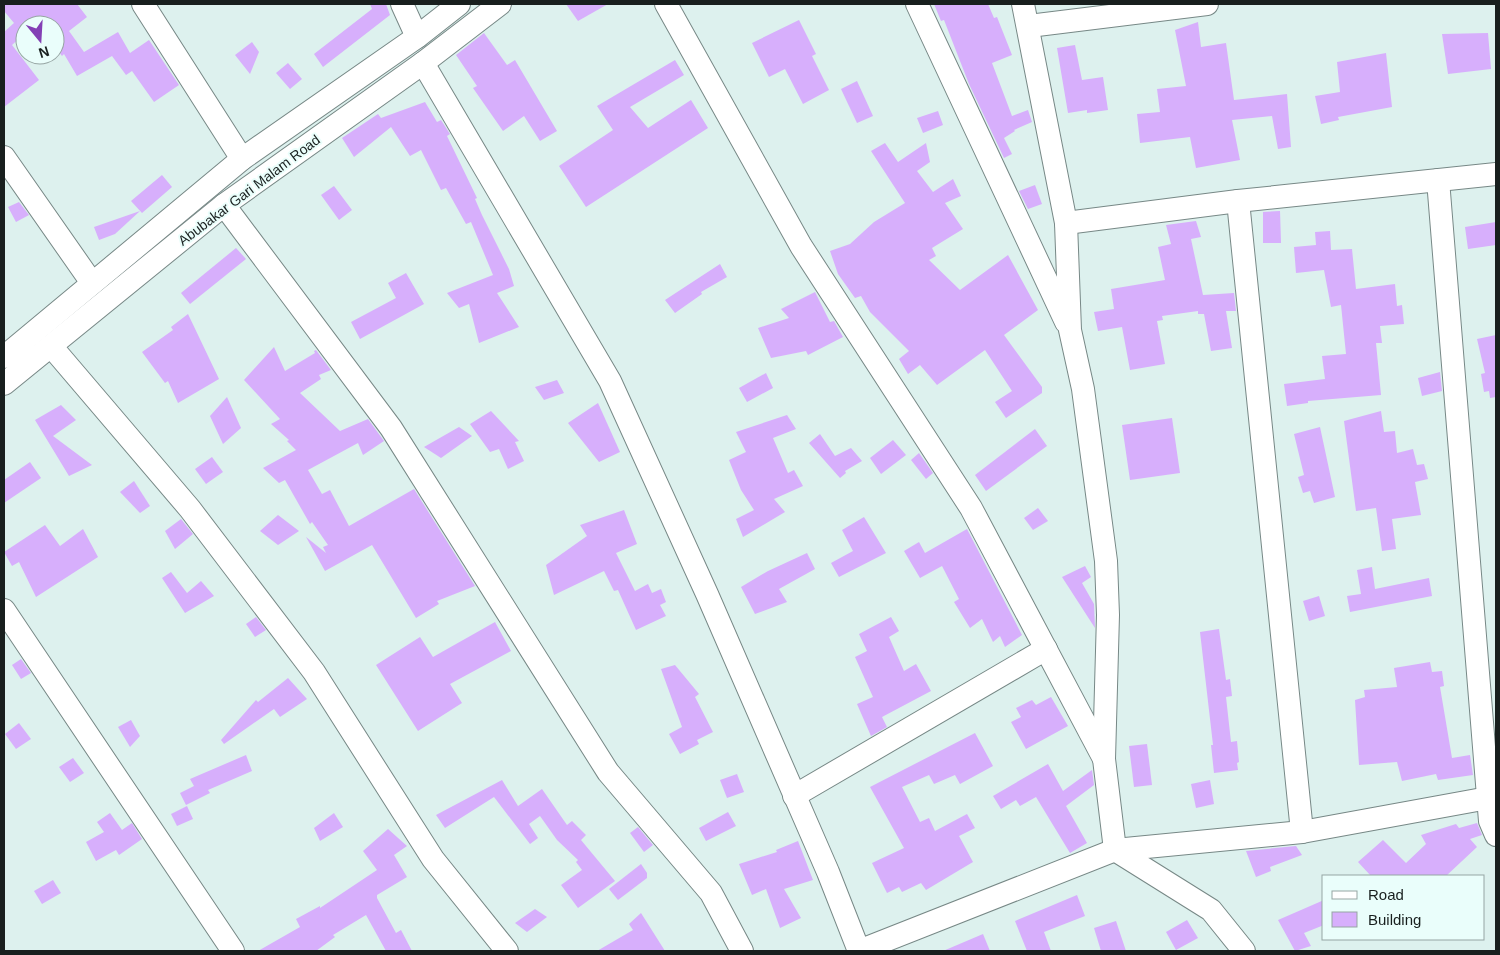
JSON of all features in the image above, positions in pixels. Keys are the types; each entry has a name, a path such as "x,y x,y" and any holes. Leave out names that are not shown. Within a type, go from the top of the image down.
{"street":[{"path":"143,4 242,159"},
{"path":"402,4 416,36"},
{"path":"4,357 242,159 459,4"},
{"name":"Abubakar Gari Malam Road","path":"4,384 224,205 423,63 500,4"},
{"path":"666,4 802,246 971,508 1104,759"},
{"path":"918,4 1070,330"},
{"path":"1023,4 1029,26 1048,140 1066,223 1070,330 1083,389 1106,561 1108,615 1104,759 1114,850"},
{"path":"1029,26 1206,4"},
{"path":"423,63 610,381 794,796 859,951 1114,850 1302,832 1488,798"},
{"path":"4,157 92,283"},
{"path":"1066,223 1238,201 1496,174"},
{"path":"1438,180 1490,821 1496,836"},
{"path":"1238,201 1302,832"},
{"path":"224,205 391,428 608,772 711,893 742,951"},
{"path":"51,346 190,509 314,672 433,859 507,951"},
{"path":"4,610 233,951"},
{"path":"794,796 1046,648"},
{"path":"1114,850 1211,910 1244,951"}],"building":[{"path":"4,4 77,4 87,17 69,31 84,52 118,32 130,53 149,40 179,85 154,102 132,71 126,75 112,56 77,76 65,56 65,15 15,15 15,42 12,45 15,49 15,65 27,65 39,80 4,107 4,32 14,23 4,11"},
{"path":"370,4 386,4 390,15 323,67 314,54 372,9"},
{"path":"566,4 608,4 578,21"},
{"path":"934,4 988,4 994,18 997,17 1012,55 992,63 1012,116 1028,110 1032,122 1014,130 1004,138 1012,154 1004,158 969,84 944,20 941,21"},
{"path":"799,20 816,54 812,56 829,90 803,104 785,69 769,77 752,43"},
{"path":"1198,22 1201,47 1226,43 1234,100 1287,94 1291,147 1278,149 1272,116 1232,120 1240,160 1196,168 1190,137 1140,143 1137,114 1160,112 1157,89 1186,86 1175,30"},
{"path":"484,33 507,65 515,60 557,131 540,141 524,116 503,131 473,88 477,86 456,55"},
{"path":"1488,33 1491,69 1448,74 1442,34"},
{"path":"252,42 259,52 250,74 235,55"},
{"path":"1075,45 1082,80 1103,77 1108,110 1087,113 1087,110 1068,113 1057,48"},
{"path":"1386,53 1392,107 1338,117 1339,120 1321,124 1315,96 1340,92 1337,62"},
{"path":"675,60 684,75 630,107 648,128 691,100 708,128 586,207 559,166 613,130 597,106"},
{"path":"288,63 302,79 290,89 276,73"},
{"path":"857,81 873,116 857,123 841,89"},
{"path":"425,102 437,122 441,120 450,134 447,136 477,198 475,199 482,215 509,269 514,286 497,293 519,327 479,343 469,304 459,308 447,293 493,275 471,222 466,224 446,188 441,190 421,150 410,156 391,127 354,157 342,138 378,114 381,118"},
{"path":"938,111 943,125 923,133 917,118"},
{"path":"885,143 898,162 926,143 930,162 917,171 933,192 953,179 961,196 945,203 963,229 932,248 936,256 929,260 960,290 1008,255 1038,310 1004,335 1042,387 1042,393 1006,418 995,402 1012,391 985,350 937,385 920,365 908,374 899,359 909,351 870,312 861,296 855,298 838,274 830,251 850,244 874,222 905,203 871,151"},
{"path":"162,175 172,187 142,213 131,201"},
{"path":"1035,185 1042,204 1028,209 1019,191"},
{"path":"334,186 352,210 339,220 321,195"},
{"path":"19,202 29,215 16,222 8,207"},
{"path":"140,211 115,234 99,240 94,227"},
{"path":"1280,211 1281,243 1263,243 1263,212"},
{"path":"1196,221 1201,237 1191,239 1203,295 1234,293 1236,311 1226,311 1232,348 1211,351 1204,314 1198,314 1198,311 1162,316 1163,320 1157,321 1165,364 1130,370 1122,327 1098,331 1094,312 1114,309 1111,289 1165,280 1158,247 1171,244 1166,225"},
{"path":"1496,222 1496,245 1468,249 1465,227"},
{"path":"1330,231 1331,250 1352,249 1356,289 1395,284 1397,306 1402,305 1404,324 1380,326 1382,343 1376,343 1381,395 1308,401 1308,403 1287,406 1284,384 1325,379 1322,356 1346,354 1341,305 1331,307 1324,270 1296,273 1294,247 1316,245 1315,232"},
{"path":"236,248 246,259 190,304 181,293"},
{"path":"720,264 727,277 701,292 702,294 675,313 665,300"},
{"path":"406,273 424,304 360,339 351,322 396,298 388,283"},
{"path":"815,292 830,322 834,321 843,337 808,355 806,351 771,358 758,328 789,318 781,309"},
{"path":"188,314 219,379 178,403 168,381 165,383 142,352 173,330 171,327"},
{"path":"1496,335 1496,397 1490,398 1489,391 1484,392 1481,374 1485,373 1477,339"},
{"path":"274,347 285,371 315,353 314,351 316,350 331,370 319,375 321,379 300,393 340,431 368,419 384,441 363,455 358,443 308,470 322,494 330,490 349,526 414,489 475,586 437,601 439,604 416,618 372,545 325,571 306,537 326,553 323,547 328,545 312,522 310,524 285,480 279,483 263,468 296,450 287,441 289,440 271,424 280,419 244,380"},
{"path":"1440,372 1442,391 1422,396 1418,378"},
{"path":"766,373 773,388 747,402 739,388"},
{"path":"557,380 564,393 544,400 535,387"},
{"path":"227,397 241,428 223,444 210,416"},
{"path":"598,403 620,452 599,462 568,423"},
{"path":"61,405 76,420 53,436 92,465 69,476 35,420"},
{"path":"491,411 519,441 515,442 524,461 508,469 499,449 490,452 470,424"},
{"path":"1381,411 1384,432 1395,431 1397,453 1413,449 1417,465 1424,464 1428,479 1415,482 1421,515 1392,519 1396,549 1382,551 1376,508 1356,511 1344,421"},
{"path":"787,415 796,429 773,438 788,473 794,470 803,486 774,499 785,512 743,537 736,519 754,510 741,490 729,460 746,452 736,432"},
{"path":"1172,418 1180,473 1130,480 1122,425"},
{"path":"459,427 472,436 441,458 424,447"},
{"path":"1320,427 1335,497 1314,503 1310,491 1303,493 1298,477 1304,475 1294,434"},
{"path":"1035,429 1047,446 986,491 975,475"},
{"path":"820,434 835,456 851,448 862,461 845,471 846,473 840,478 809,443"},
{"path":"893,440 906,455 881,474 870,458"},
{"path":"919,453 933,473 926,479 911,460"},
{"path":"212,457 223,472 206,484 195,469"},
{"path":"30,462 41,478 4,503 4,480"},
{"path":"134,481 150,506 140,513 120,492"},
{"path":"1038,508 1048,521 1033,530 1024,518"},
{"path":"624,510 637,544 616,553 635,591 648,584 652,593 661,589 666,602 660,605 666,616 636,630 618,590 614,591 604,571 554,595 546,565 587,536 580,525"},
{"path":"278,515 299,531 278,545 260,531"},
{"path":"864,517 886,553 839,577 831,563 853,551 842,530"},
{"path":"181,519 193,534 175,549 165,531"},
{"path":"45,525 60,546 83,529 98,557 36,597 19,562 12,566 4,552"},
{"path":"967,529 1022,635 1005,647 1000,636 993,642 982,619 970,628 954,602 959,599 942,566 920,578 904,551 919,542 925,553"},
{"path":"807,553 815,569 779,589 787,602 755,614 741,587 768,571"},
{"path":"1085,566 1091,577 1082,583 1094,604 1095,628 1062,577"},
{"path":"1372,567 1375,589 1429,578 1432,596 1350,612 1347,596 1361,594 1357,570"},
{"path":"171,572 187,593 201,581 214,596 185,613 162,578"},
{"path":"1319,596 1325,616 1309,621 1303,601"},
{"path":"256,617 266,630 255,637 246,624"},
{"path":"891,617 899,631 889,637 904,671 916,664 931,691 882,717 887,727 871,736 857,704 873,697 855,657 867,651 859,634"},
{"path":"495,622 511,651 450,684 462,703 418,731 376,665 420,637 433,657"},
{"path":"1219,629 1226,680 1230,679 1232,696 1226,697 1231,742 1237,741 1239,762 1237,763 1238,770 1214,773 1211,745 1213,745 1200,632"},
{"path":"21,659 31,673 21,679 12,665"},
{"path":"1430,662 1432,672 1442,671 1444,686 1440,687 1452,758 1470,755 1473,775 1438,780 1436,774 1402,781 1397,762 1359,765 1355,700 1365,697 1364,690 1397,687 1394,668"},
{"path":"675,665 699,694 695,697 713,732 697,740 699,744 680,754 669,734 682,727 661,669"},
{"path":"288,678 307,699 280,717 274,709 224,744 221,740 256,700 258,702"},
{"path":"1051,697 1068,726 1026,749 1011,722 1021,717 1016,708 1032,700 1036,705"},
{"path":"131,720 140,736 130,747 118,727"},
{"path":"19,723 31,739 16,749 5,734"},
{"path":"975,733 993,766 960,784 955,775 934,784 929,775 902,787 920,822 929,818 935,831 967,814 975,828 959,836 973,862 926,890 921,883 902,892 899,887 887,893 872,863 904,848 870,787"},
{"path":"1147,744 1152,785 1134,787 1129,746"},
{"path":"246,755 252,771 208,790 210,793 186,805 180,793 194,786 190,779"},
{"path":"73,758 84,773 70,782 59,767"},
{"path":"1048,764 1063,791 1092,770 1094,785 1066,806 1087,843 1070,853 1036,797 1020,806 1016,800 1001,809 993,796"},
{"path":"737,774 744,792 727,798 720,780"},
{"path":"502,780 518,806 542,789 567,825 572,821 586,835 581,840 615,881 578,908 561,885 582,870 576,862 578,860 557,840 540,816 529,824 538,838 530,844 494,797 445,828 436,815"},
{"path":"1210,780 1214,804 1196,808 1191,784"},
{"path":"187,806 193,819 177,826 171,814"},
{"path":"728,812 736,826 706,841 699,828"},
{"path":"110,813 122,830 132,823 142,839 119,855 116,850 96,861 86,842 104,832 97,822"},
{"path":"334,813 343,827 320,841 314,828"},
{"path":"1477,823 1482,835 1470,839 1477,847 1447,875 1370,875 1358,862 1383,840 1406,863 1426,844 1421,835 1456,824 1459,828"},
{"path":"638,827 653,845 644,852 630,833"},
{"path":"388,829 407,846 394,855 407,877 377,895 377,898 396,933 401,930 412,951 386,951 366,915 333,935 335,937 316,951 258,951 300,927 296,919 320,906 320,908 377,870 363,851"},
{"path":"798,841 813,880 784,889 801,918 780,928 766,889 752,895 739,864 777,852 776,850"},
{"path":"1296,846 1302,855 1270,867 1271,871 1256,877 1246,851"},
{"path":"641,864 647,873 647,878 618,900 609,889"},
{"path":"53,880 61,893 42,904 34,891"},
{"path":"1077,895 1085,916 1044,932 1051,951 1027,951 1015,921"},
{"path":"1322,901 1322,926 1304,933 1311,946 1295,951 1278,920"},
{"path":"535,909 547,917 527,932 515,923"},
{"path":"641,913 665,951 597,951 633,930 629,924"},
{"path":"1187,920 1198,938 1176,950 1166,932"},
{"path":"1116,921 1126,951 1101,951 1094,928"},
{"path":"983,934 990,951 943,951"}]}
